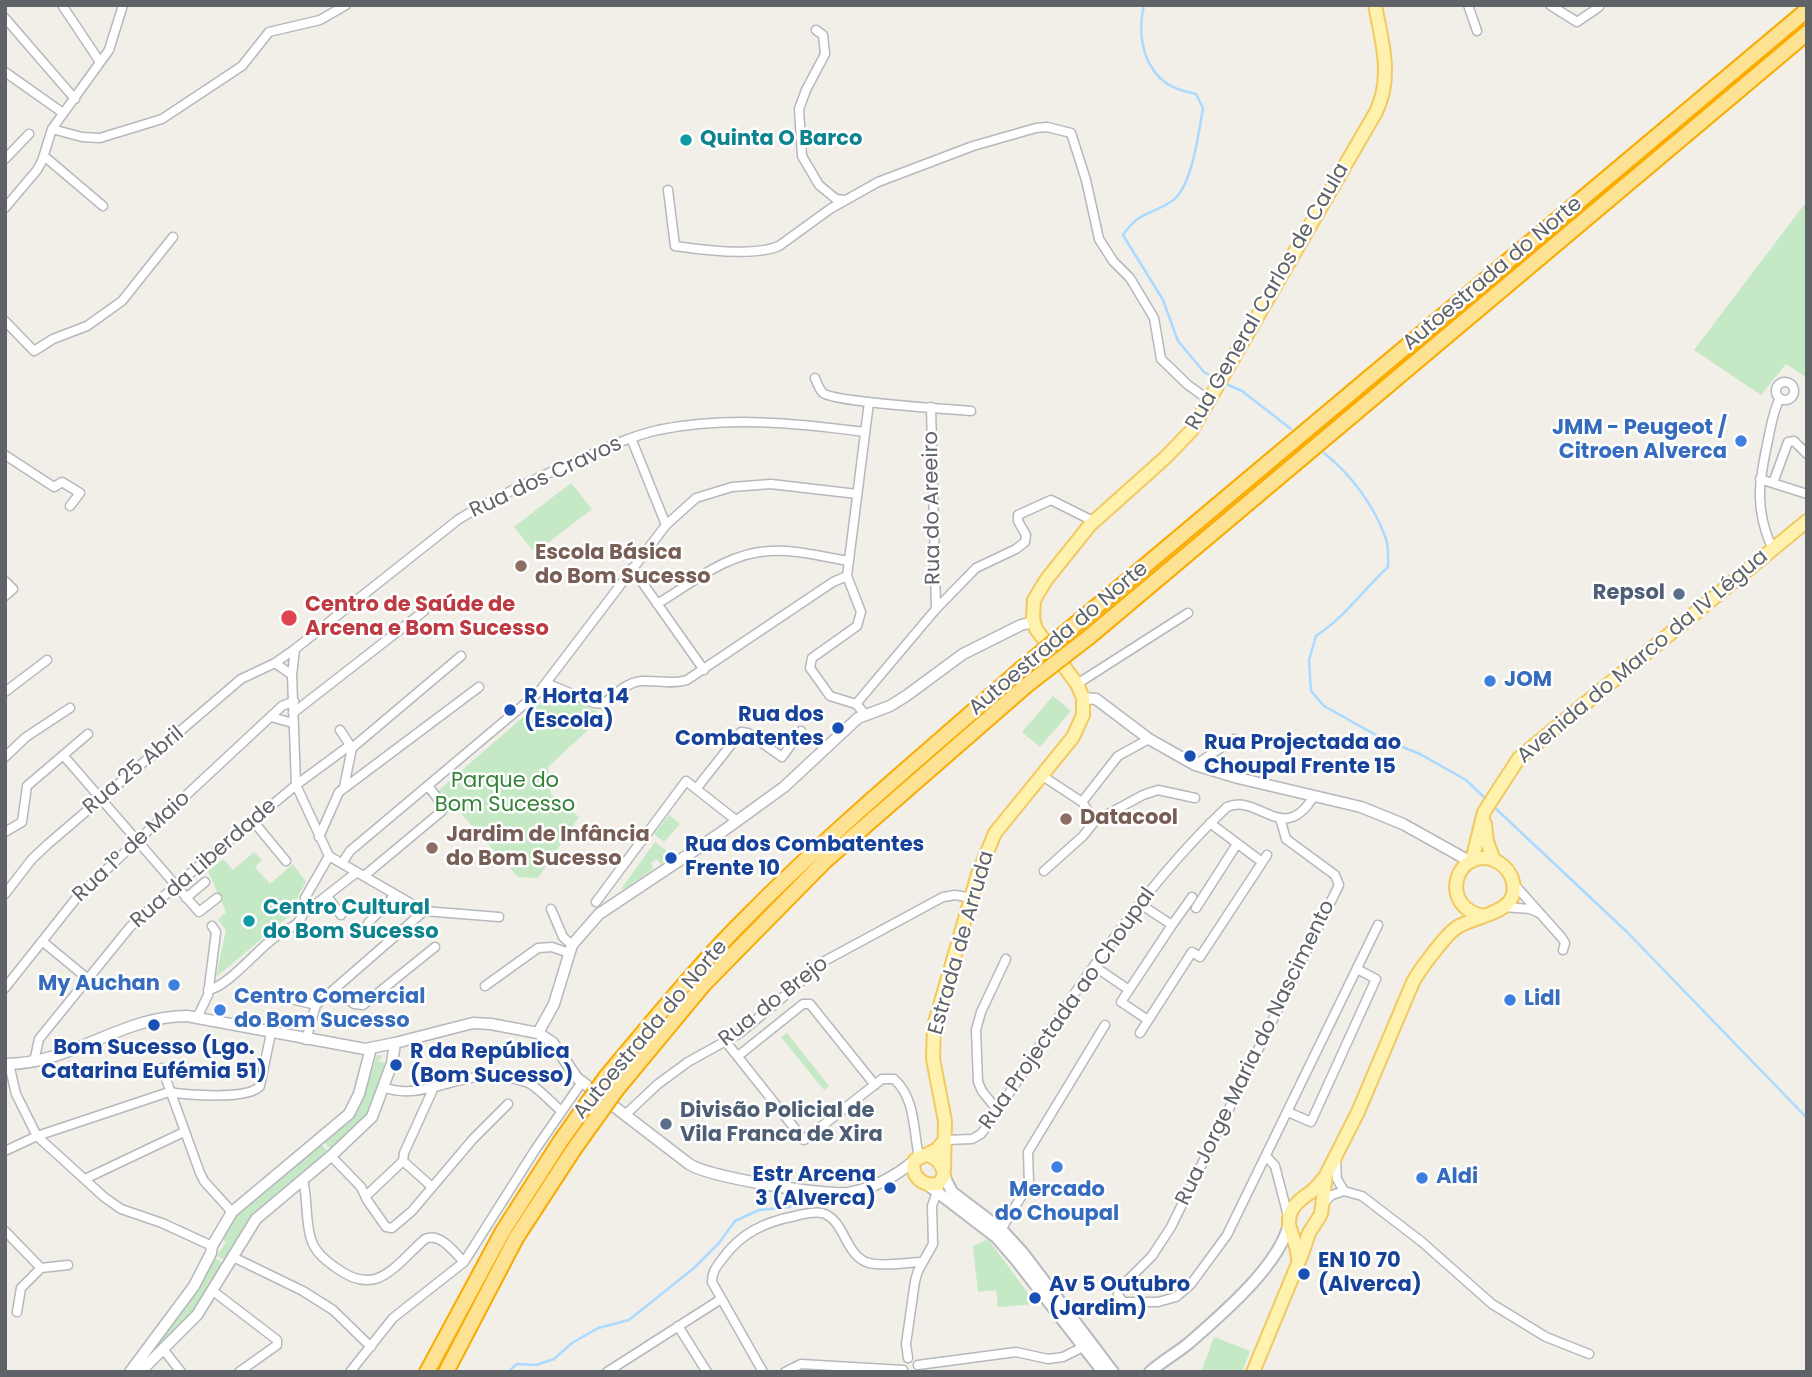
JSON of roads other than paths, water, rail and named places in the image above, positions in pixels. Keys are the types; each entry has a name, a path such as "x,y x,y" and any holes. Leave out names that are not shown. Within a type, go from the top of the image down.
{"highway":[{"name":"Autoestrada do Norte","path":"427,1372 503,1231 560,1142 606,1077 692,974 751,913 815,850 1020,670 1807,10"},
{"name":"Autoestrada do Norte","path":"446,1372 516,1238 617,1089 704,984 825,862 1027,685 1089,637 1807,33"}],"main road":[{"name":"Rua General Carlos de Caula","path":"1034,622 1033,604 1037,593 1093,521 1180,444 1194,426 1380,103 1386,83 1386,69 1375,5"},
{"name":"Avenida do Marco da IV Légua","path":"1471,861 1481,820 1519,758 1807,521"},
{"path":"1034,622 1039,634 1077,684 1083,698"},
{"name":"Estrada de Arruda","path":"935,1181 945,1140 945,1121 933,1059 934,1026 986,851 995,833 1077,730 1083,715 1083,698"},
{"path":"1491,800 1486,835 1494,860"},
{"path":"1150,1372 1188,1344 1256,1279 1282,1244 1290,1226 1314,1198 1336,1156 1422,967 1454,929 1473,918 1491,915 1504,907 1511,896 1513,883 1507,869 1487,858 1471,861 1460,872 1455,889 1459,903 1454,929"},
{"path":"1459,903 1469,911 1484,916"},
{"path":"945,1140 940,1147 920,1157 913,1170 952,1192 999,1234 1113,1372"},
{"path":"920,1157 938,1161 935,1181 952,1203 999,1234"},
{"path":"1253,1372 1309,1233 1321,1214 1314,1198"},
{"path":"1290,1226 1301,1237 1309,1233"},
{"path":"1290,1226 1297,1264"},
{"path":"1088,1344 1103,1372"}],"street":[{"path":"62,5 100,62"},
{"path":"5,208 30,180 44,156 52,130 109,50 123,5"},
{"path":"52,130 100,138 162,119 242,66 270,32 320,20 346,5"},
{"path":"1468,5 1477,31"},
{"path":"1550,5 1577,22 1599,7"},
{"path":"5,18 75,99"},
{"path":"816,30 823,34 825,54 799,109 802,156 819,184 836,199 845,201"},
{"path":"5,72 63,113"},
{"path":"668,190 675,246 709,251 769,250 878,182 973,146 1036,128 1046,127 1071,133 1086,180 1099,239 1113,261 1130,278 1154,318 1161,359 1188,385 1209,400"},
{"path":"5,159 29,134"},
{"path":"44,156 103,206"},
{"path":"5,321 34,351 53,339 87,326 122,300 173,237"},
{"path":"815,378 824,394 869,402 971,411"},
{"path":"1772,548 1761,519 1759,479 1774,411 1780,398"},
{"path":"865,714 856,704 830,696 809,664 812,658 857,626 860,621 860,609 847,576 869,402"},
{"name":"Rua do Areeiro","path":"931,408 936,609"},
{"name":"Rua dos Cravos","path":"275,663 459,519 519,486 631,438 686,426 741,421 810,425 865,432"},
{"path":"631,438 666,525"},
{"path":"1773,483 1788,442 1794,441 1807,454"},
{"path":"5,455 54,487 62,482 80,493 70,506"},
{"path":"1759,479 1807,494"},
{"path":"342,863 350,851 539,692 666,525 696,499 733,487 771,484 857,494"},
{"path":"856,704 936,609 976,568 1025,542 1026,535 1017,518 1022,512 1051,500 1093,521"},
{"path":"657,604 713,568 741,556 768,551 849,561"},
{"path":"632,568 704,670"},
{"path":"546,683 594,703 604,704 627,685 641,681 677,683 704,670 833,582 847,576"},
{"path":"5,581 13,589 5,596"},
{"path":"271,717 293,718 424,611"},
{"path":"1077,684 1188,613"},
{"path":"538,1033 554,1004 571,949 599,914 784,787 858,718 890,706 963,654 1021,625 1034,622"},
{"path":"295,649 292,675 296,785 329,856 424,911 499,917"},
{"name":"Rua da Liberdade","path":"34,1062 39,1039 124,933 174,886 296,785 349,747 352,748 461,656"},
{"path":"5,692 47,660"},
{"path":"275,663 292,675"},
{"name":"Rua 25 Abril","path":"5,894 32,859 100,799 241,679 275,663"},
{"path":"319,836 337,796 344,788 479,687"},
{"path":"1083,698 1100,701 1149,739 1195,765 1380,813 1471,861"},
{"name":"Rua 1º de Maio","path":"6,986 78,896 282,706 293,701"},
{"path":"5,757 26,737 70,708"},
{"path":"340,730 352,748 344,788"},
{"path":"696,789 741,732 748,733 782,757 802,731"},
{"path":"5,832 22,822 27,786 88,734"},
{"path":"1082,802 1118,756 1149,739"},
{"path":"1195,765 1234,739"},
{"path":"63,755 199,912 217,898"},
{"path":"1041,775 1082,802 1095,821"},
{"path":"596,902 686,781 737,821"},
{"path":"208,990 221,985 278,934 298,922 303,914 442,811 442,804 428,786"},
{"path":"1044,870 1083,836 1095,821 1155,790 1195,798"},
{"path":"1280,818 1301,814 1314,796"},
{"name":"Rua Projectada ao Choupal","path":"945,1140 976,1138 998,1111 1094,966 1140,904 1210,823 1227,807 1238,804 1280,818"},
{"name":"Rua Jorge Maria do Nascimento","path":"1266,1157 1227,1236 1186,1289 1176,1297 1158,1302 1127,1303 1118,1295 1121,1287 1152,1256 1171,1227 1338,889 1339,882 1335,875 1286,839 1280,818"},
{"path":"253,821 286,861"},
{"path":"1140,1033 1192,952 1200,957 1264,859 1237,844 1210,823"},
{"path":"1196,908 1237,844"},
{"path":"1440,844 1454,858 1460,872"},
{"path":"303,914 305,898 329,856"},
{"path":"186,898 205,882"},
{"path":"1513,883 1562,938 1565,943 1563,950"},
{"path":"368,923 395,895"},
{"name":"Rua do Brejo","path":"625,1115 658,1084 688,1062 726,1042 757,1020 811,970 827,959 943,897 955,895 972,898"},
{"path":"327,896 341,915"},
{"path":"1148,1020 1121,1002 1192,897"},
{"path":"1140,904 1172,925"},
{"path":"1504,907 1530,909 1541,913"},
{"path":"551,909 562,936 571,949"},
{"path":"306,1040 316,1005 424,911"},
{"path":"1290,1226 1275,1166 1266,1157 1378,925"},
{"path":"197,1018 207,998 216,932 212,926"},
{"path":"42,941 88,979"},
{"path":"336,989 354,1004 363,1005 435,947"},
{"path":"485,986 538,948 571,949"},
{"path":"998,1111 979,1087 976,1030 1006,959"},
{"path":"1094,966 1129,990"},
{"path":"1288,1112 1311,1122 1376,979 1357,968"},
{"path":"291,999 316,1005"},
{"path":"737,1056 803,1004 810,1004 875,1085"},
{"path":"212,1246 162,1223 121,1209 104,1197 37,1136 16,1094 7,1064 34,1062 62,1055 145,1021 162,1017 197,1018 306,1040 371,1048 478,1023 538,1033 553,1042 573,1074 582,1082 689,1164 705,1172 835,1193 854,1191 892,1178 920,1157 910,1102 897,1081 889,1078 875,1085 804,1140 726,1042"},
{"path":"999,1234 1029,1184 1028,1153 1105,1025"},
{"path":"5,1151 37,1136 169,1092 188,1095 251,1093 260,1086 271,1033"},
{"path":"140,1372 197,1315 257,1219 372,1117 392,1063 395,1043"},
{"path":"130,1372 194,1286 212,1246 232,1212 349,1114 359,1094 371,1048"},
{"path":"162,1068 204,1181 232,1212"},
{"path":"383,1087 399,1092 434,1087 469,1077 499,1075 528,1083 560,1111"},
{"path":"350,1372 393,1318 464,1262 560,1111 582,1082"},
{"path":"366,1196 403,1161 404,1153 434,1087"},
{"path":"7,1099 16,1094"},
{"path":"331,1156 361,1187 386,1227 392,1228 412,1211 473,1139 508,1104"},
{"path":"85,1179 184,1132"},
{"path":"1336,1156 1336,1175 1344,1191"},
{"path":"403,1161 432,1187"},
{"path":"892,1178 935,1181 932,1215 934,1239 915,1281 906,1344 908,1357"},
{"path":"303,1180 312,1239 321,1256 341,1271 363,1282 378,1280 432,1236 439,1238 464,1262"},
{"path":"1280,1192 1290,1199 1314,1198 1344,1191 1355,1192 1422,1242 1492,1304 1546,1337 1588,1354"},
{"path":"932,1215 939,1207 952,1203"},
{"path":"763,1372 712,1282 712,1273 733,1245 748,1233 769,1222 822,1213 831,1219 856,1254 866,1261 923,1262"},
{"path":"5,1231 41,1268"},
{"path":"233,1257 303,1291 333,1310 371,1347"},
{"path":"16,1312 21,1288 41,1268 68,1265"},
{"path":"213,1292 278,1341 277,1345 239,1372"},
{"path":"607,1372 720,1298"},
{"path":"678,1326 707,1372"},
{"path":"908,1357 916,1360 916,1368 1016,1352 1048,1359 1063,1357 1088,1344"},
{"path":"163,1349 181,1372"},
{"path":"785,1372 801,1364 903,1371 902,1362 908,1357"}],"waterway":[{"path":"1144,5 1141,34 1149,62 1160,78 1168,84 1196,94 1203,108 1194,158 1179,194 1164,206 1139,218 1123,235 1163,300 1178,341 1204,372 1215,378"},
{"path":"1224,383 1242,391 1291,429"},
{"path":"1324,453 1353,481 1369,503 1387,542 1388,567 1345,612 1316,636 1309,660 1311,691 1324,706 1466,780 1487,800"},
{"path":"1494,807 1627,932 1807,1118"},
{"path":"508,1372 517,1364 536,1365 554,1359 572,1343 598,1328 629,1320 694,1268 719,1243 735,1221 759,1210 789,1207 803,1201"}],"place":[{"name":"Quinta O Barco","path":"686,140"},
{"name":"JMM - Peugeot / Citroen Alverca","path":"1741,441"},
{"name":"Escola Básica do Bom Sucesso","path":"521,566"},
{"name":"Repsol","path":"1679,594"},
{"name":"Centro de Saúde de Arcena e Bom Sucesso","path":"289,618"},
{"name":"JOM","path":"1490,681"},
{"name":"R Horta 14 (Escola)","path":"510,710"},
{"name":"Rua dos Combatentes","path":"838,728"},
{"name":"Rua Projectada ao Choupal Frente 15","path":"1190,756"},
{"name":"Datacool","path":"1066,819"},
{"name":"Jardim de Infância do Bom Sucesso","path":"432,848"},
{"name":"Rua dos Combatentes Frente 10","path":"671,858"},
{"name":"Centro Cultural do Bom Sucesso","path":"249,921"},
{"name":"My Auchan","path":"174,985"},
{"name":"Lidl","path":"1510,1000"},
{"name":"Centro Comercial do Bom Sucesso","path":"220,1010"},
{"name":"Bom Sucesso (Lgo. Catarina Eufémia 51)","path":"154,1025"},
{"name":"R da República (Bom Sucesso)","path":"396,1065"},
{"name":"Divisão Policial de Vila Franca de Xira","path":"666,1124"},
{"name":"Mercado do Choupal","path":"1057,1167"},
{"name":"Aldi","path":"1422,1178"},
{"name":"Estr Arcena 3 (Alverca)","path":"890,1188"},
{"name":"EN 10 70 (Alverca)","path":"1304,1274"},
{"name":"Av 5 Outubro (Jardim)","path":"1035,1298"}],"park label":[{"name":"Parque do Bom Sucesso","path":"505,794"}]}
